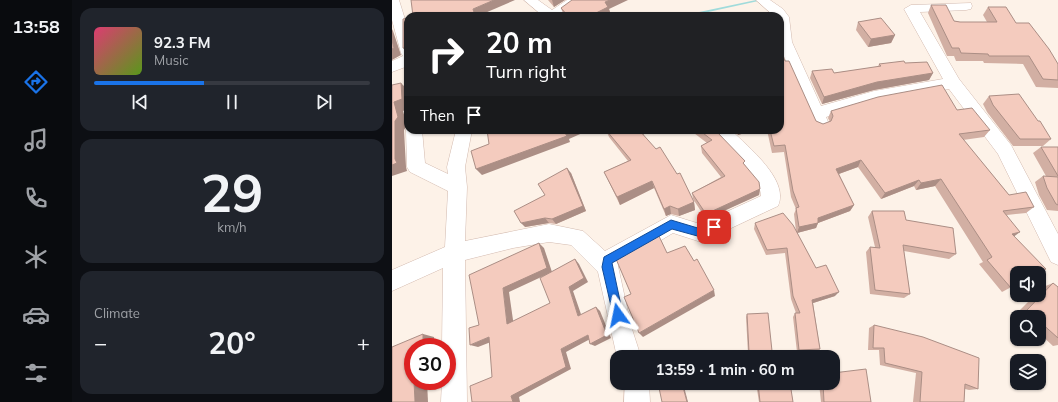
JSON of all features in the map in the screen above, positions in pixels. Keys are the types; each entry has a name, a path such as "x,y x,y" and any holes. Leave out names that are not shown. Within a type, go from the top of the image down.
{"street":[{"path":"393,0 404,40"},
{"path":"530,0 546,12"},
{"path":"558,12 576,0"},
{"path":"762,0 778,12"},
{"path":"966,6 911,9 953,83 988,126 1005,150 1058,255"},
{"path":"784,34 785,42 819,119 874,97 953,83"},
{"path":"392,67 404,62"},
{"path":"414,134 416,166 458,187"},
{"path":"454,402 454,253 458,187 456,167 463,134"},
{"path":"627,350 607,267 608,260 671,224 701,233 771,200 770,186 756,167 725,134"},
{"path":"392,281 454,253 513,239 549,233 576,237 607,267"},
{"path":"637,390 637,402"}],"building":[{"path":"411,0 494,0 473,9 474,12 412,12"},
{"path":"572,0 610,0 605,2 608,7 598,12 564,12 561,8"},
{"path":"931,5 946,5 954,21 960,22 997,22 988,7 1006,7 1016,23 1029,23 1049,49 1058,64 1058,80 1043,79 1029,56 989,56 988,54 961,53 959,48 952,48"},
{"path":"881,18 895,35 871,39 858,22"},
{"path":"403,19 404,19 403,48"},
{"path":"784,59 785,61 789,61 816,121 823,124 831,121 833,116 831,111 878,97 942,85 957,110 972,108 990,130 959,134 1009,195 1026,192 1034,207 1003,211 1020,232 1012,234 1043,266 1010,266 1010,287 987,260 992,257 941,179 921,183 919,180 885,193 861,160 836,169 854,205 818,218 818,223 799,227 796,208 799,207 793,191 785,145 774,146 771,134 784,134"},
{"path":"904,61 905,63 927,62 933,73 877,82 824,97 812,71 832,69 834,73 881,66 879,64"},
{"path":"401,83 402,99 394,102 398,117 395,121 395,159 397,163 392,165 392,85"},
{"path":"1019,94 1038,121 1040,121 1051,139 1020,139 993,105 989,96"},
{"path":"488,134 566,134 567,136 476,169 471,151 489,144"},
{"path":"609,134 643,134 656,149 660,147 677,174 680,173 694,202 678,209 670,206 664,209 652,181 617,197 604,172 631,160"},
{"path":"704,134 719,134 745,161 743,163 759,182 760,189 706,214 692,193 725,176 701,146 712,140"},
{"path":"1041,147 1058,147 1058,176"},
{"path":"567,168 583,206 552,219 545,218 521,223 514,211 545,195 538,184"},
{"path":"1043,176 1058,177 1058,205 1047,188"},
{"path":"872,211 904,211 906,220 953,228 956,254 903,245 910,294 875,290 870,247 880,248"},
{"path":"783,213 793,225 816,268 826,265 839,292 812,300 820,349 799,350 795,313 800,313 793,296 787,248 767,250 755,223"},
{"path":"658,234 667,253 685,246 694,261 697,259 714,290 639,333 624,297 631,294 616,259"},
{"path":"539,243 547,268 503,288 507,324 550,303 540,278 575,259 584,278 569,287 578,316 596,307 607,335 590,344 588,335 561,349 566,367 511,396 513,402 472,402 470,386 492,377 489,337 470,345 469,328 479,325 469,275"},
{"path":"1053,283 1058,287 1058,338 1046,327 1046,310 1027,310 1035,302 1046,302 1046,290"},
{"path":"768,313 772,350 749,350 747,314"},
{"path":"874,325 923,337 979,358 978,389 965,384 964,402 920,402 922,372 885,363 884,348 873,348"},
{"path":"423,334 423,338 413,338"},
{"path":"404,342 404,390 414,390 415,402 392,402 392,347"},
{"path":"866,369 871,402 824,402 823,390 840,390 840,372"},
{"path":"659,390 684,390 687,402 662,402"},
{"path":"759,390 791,390 793,402 760,402"}],"waterway":[{"path":"704,12 761,0"}],"route":[{"path":"618,315 607,267 608,260 671,224 690,231 701,233 714,227"}]}
